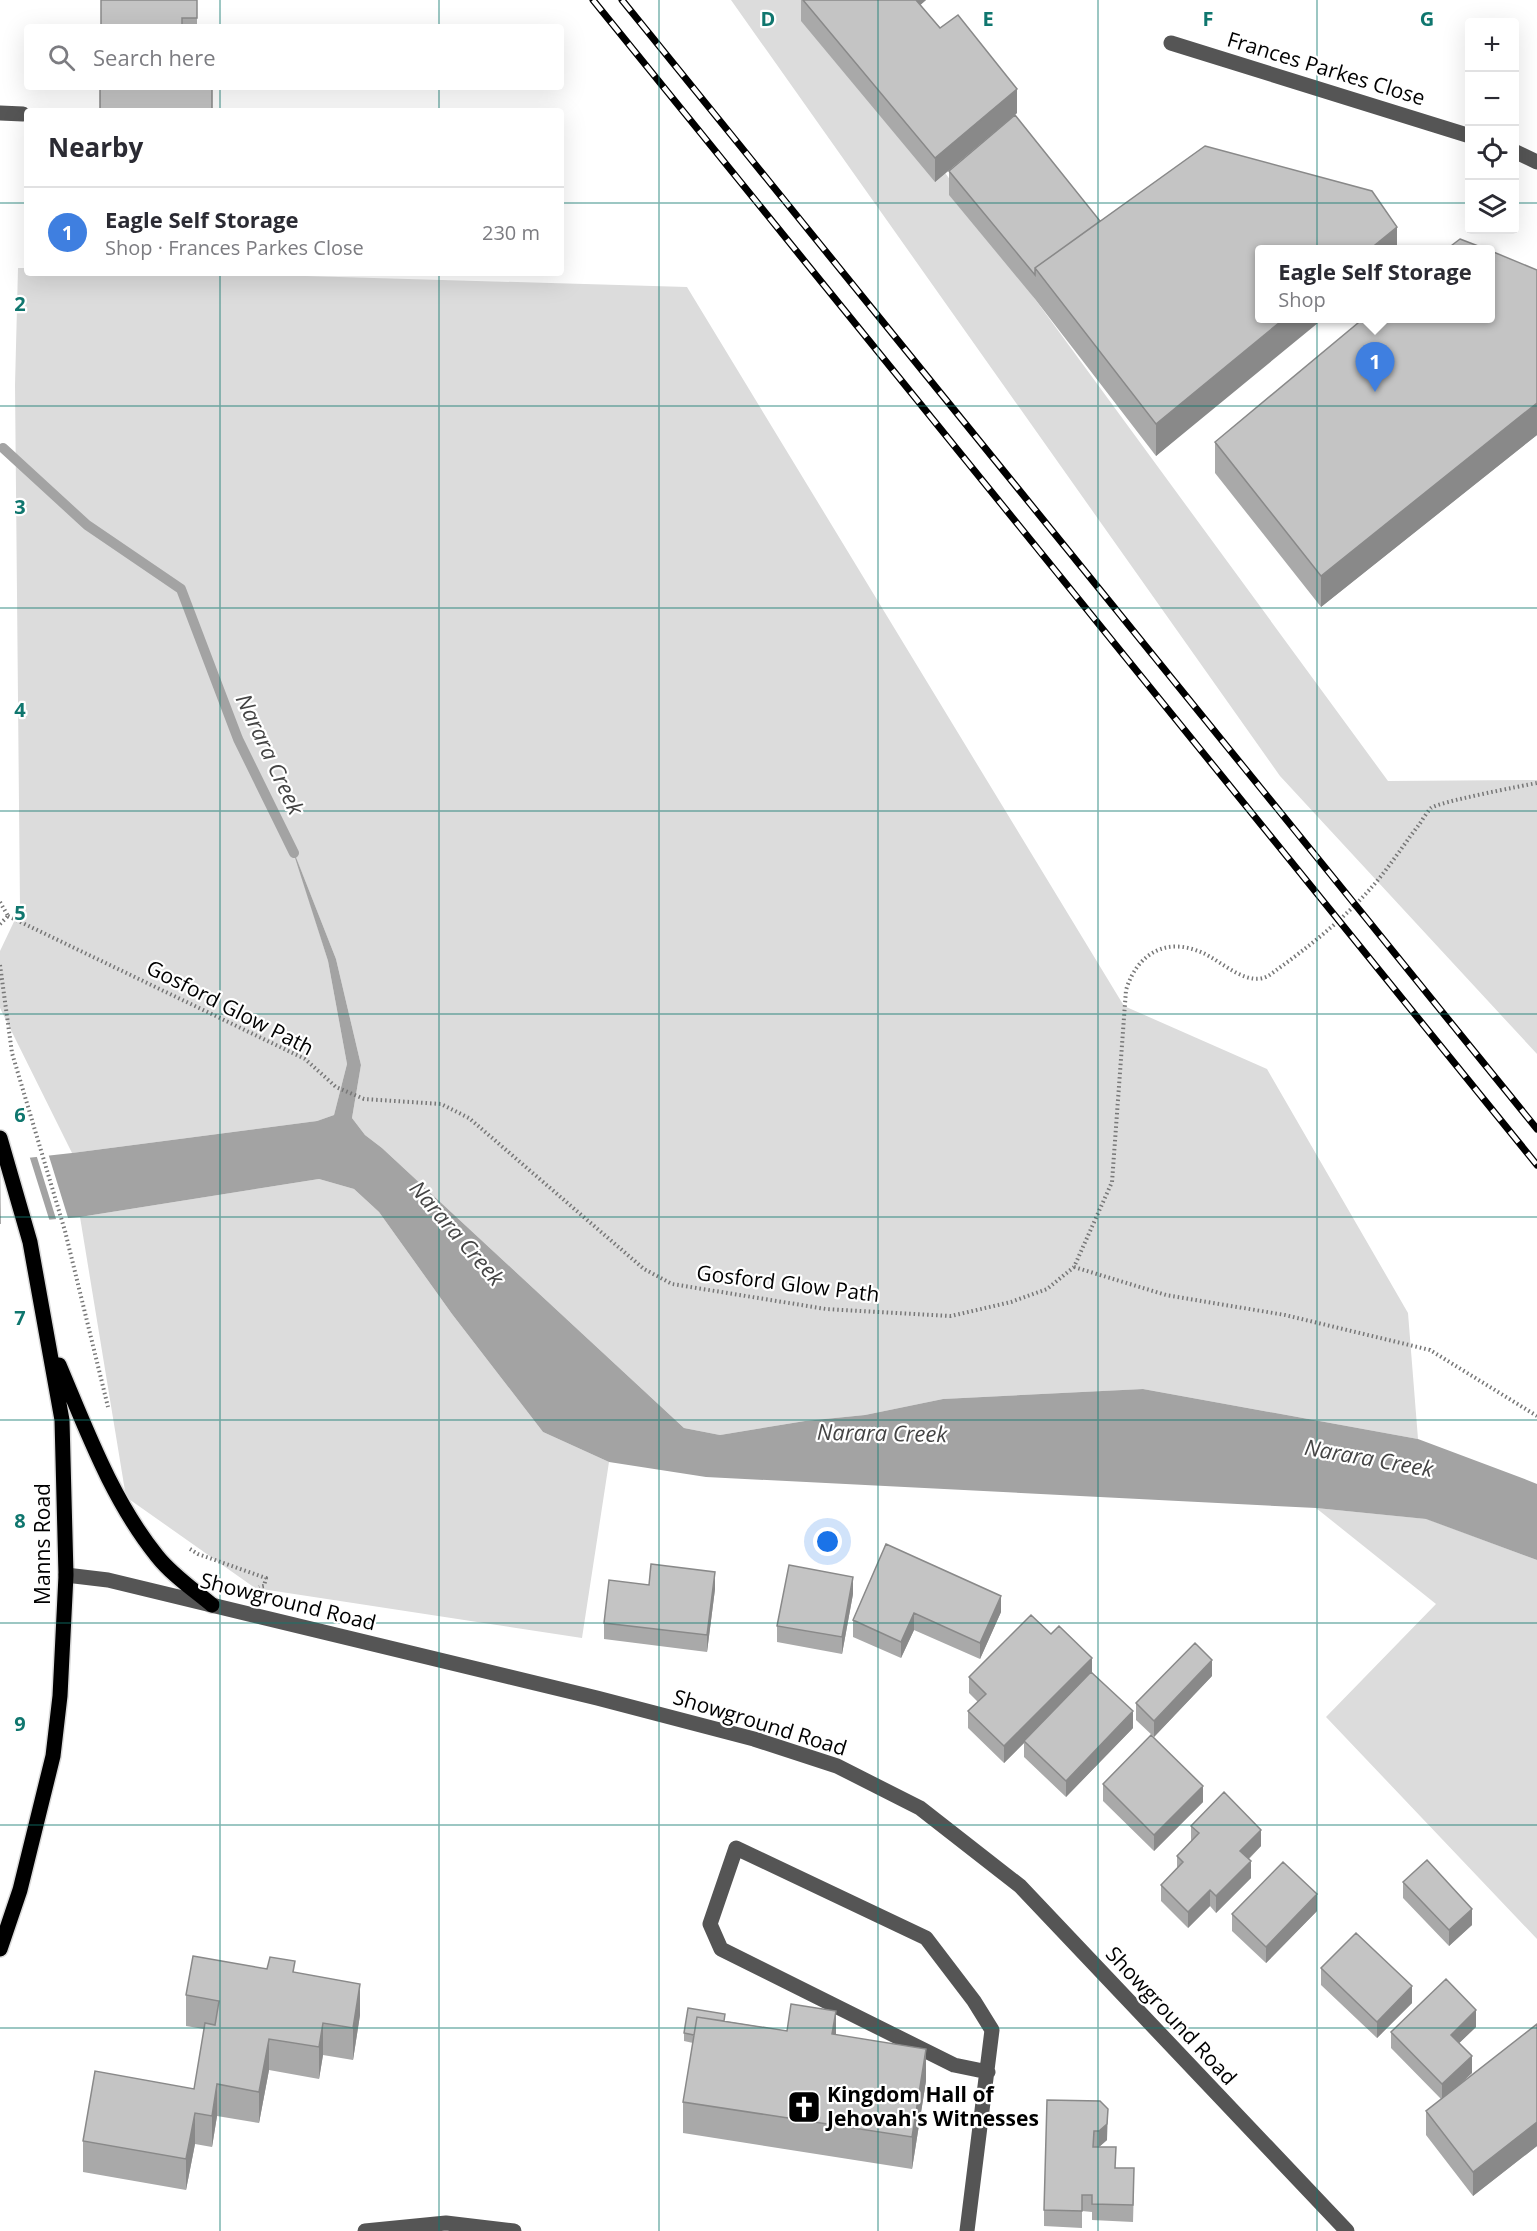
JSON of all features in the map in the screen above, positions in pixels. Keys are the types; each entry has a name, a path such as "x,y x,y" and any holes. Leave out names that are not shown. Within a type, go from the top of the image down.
{"main road":[{"name":"Manns Road","path":"0,1949 20,1890 53,1756 60,1696 66,1575 63,1420 30,1242 1,1141"},
{"path":"50,1343 98,1456 130,1518 159,1558 212,1605"}],"street":[{"name":"Frances Parkes Close","path":"1171,43 1465,134"},
{"path":"0,113 23,114"},
{"path":"1519,153 1537,162"},
{"name":"Showground Road","path":"66,1575 108,1580 597,1698 754,1739 837,1766 920,1808 1020,1886 1347,2231"},
{"path":"967,2231 988,2072 992,2030 974,2001 926,1938 736,1848 710,1924 721,1949 954,2065 988,2072"},
{"path":"365,2231 446,2223 514,2231"}],"path":[{"name":"Gosford Glow Path","path":"8,916 305,1059 336,1087 364,1099 441,1104 469,1118 644,1269 672,1284 826,1308 951,1316 1011,1302 1047,1289 1074,1267 1112,1182 1126,990 1130,975 1136,966 1153,951 1175,947 1201,952 1247,977 1266,979 1302,952 1371,888 1432,807 1537,783"},
{"path":"0,902 8,916 0,924"},
{"path":"0,965 12,1053 65,1231 110,1415"},
{"path":"1074,1267 1166,1295 1285,1315 1430,1350 1537,1416"},
{"path":"183,1544 198,1554 266,1578 264,1586"}],"shaded area":[{"path":"731,0 822,0 1035,299 1388,781 1537,780 1537,1054 1280,776"},
{"path":"18,268 24,268 24,276 304,276 687,287 1124,1006 1267,1069 1408,1313 1418,1439 1143,1389 943,1399 865,1415 805,1421 720,1435 684,1428 382,1148 365,1135 352,1118 361,1065 336,959 295,855 328,961 347,1064 334,1115 317,1121 72,1153 0,1008 0,951 20,909 15,385"},
{"path":"319,1179 354,1189 379,1212 452,1314 543,1432 609,1462 582,1638 255,1588 126,1497 80,1217"},
{"path":"1316,1508 1427,1519 1537,1560 1537,1939 1326,1717 1436,1604"}],"water":[{"path":"290,842 336,959 361,1065 352,1118 365,1135 382,1148 684,1428 720,1435 805,1421 865,1415 943,1399 1143,1389 1418,1439 1537,1484 1537,1560 1426,1519 1316,1508 706,1477 609,1462 543,1432 452,1314 379,1212 354,1189 319,1179 80,1217 0,1224 0,1161 317,1121 334,1115 347,1064 328,961"}],"pier":[{"path":"48,1153 69,1221 57,1222 36,1154"},
{"path":"29,1155 50,1222 1,1227 0,1158"}],"building":[{"path":"101,0 197,0 197,18 182,18 182,24 101,24"},
{"path":"803,0 916,0 940,28 958,15 1017,89 935,158"},
{"path":"100,90 212,90 212,108 100,108"},
{"path":"1015,115 1100,221 1035,268 1035,275 949,171"},
{"path":"1205,146 1372,191 1397,227 1375,245 1255,245 1255,323 1279,323 1156,424 1035,268"},
{"path":"1460,239 1476,245 1452,245"},
{"path":"1495,253 1537,270 1537,403 1321,576 1215,442 1358,323 1495,323"},
{"path":"886,1544 1001,1596 980,1643 914,1613 901,1642 853,1620"},
{"path":"651,1564 715,1572 707,1635 604,1623 609,1580 649,1585"},
{"path":"789,1565 853,1577 842,1637 777,1626"},
{"path":"1031,1615 1051,1634 1059,1626 1092,1658 1004,1746 968,1711 986,1694 969,1677"},
{"path":"1195,1643 1212,1660 1154,1721 1136,1703"},
{"path":"1091,1672 1133,1711 1066,1781 1024,1741"},
{"path":"1151,1735 1203,1786 1154,1835 1103,1784"},
{"path":"1224,1792 1261,1830 1240,1851 1251,1861 1216,1896 1210,1890 1188,1912 1161,1885 1183,1862 1177,1856 1199,1833 1191,1826"},
{"path":"1427,1860 1472,1909 1449,1930 1403,1882"},
{"path":"1283,1862 1317,1894 1266,1947 1232,1914"},
{"path":"1356,1933 1412,1986 1377,2022 1321,1968"},
{"path":"193,1956 267,1969 270,1957 295,1961 293,1972 360,1984 353,2028 323,2023 319,2047 269,2039 259,2092 217,2084 212,2116 195,2113 186,2159 83,2141 95,2071 194,2089 205,2023 215,2025 219,2001 186,1995"},
{"path":"1446,1979 1476,2010 1451,2035 1472,2056 1442,2084 1391,2032"},
{"name":"Kingdom Hall of Jehovah's Witnesses","path":"791,2004 836,2011 832,2034 926,2049 912,2137 683,2102 697,2017 787,2031"},
{"path":"688,2008 725,2014 724,2021 697,2017 694,2035 684,2033"},
{"path":"1537,2024 1537,2122 1473,2172 1426,2111"},
{"path":"1047,2100 1100,2101 1108,2109 1107,2124 1099,2131 1094,2131 1093,2147 1116,2147 1115,2168 1134,2168 1133,2205 1092,2204 1092,2195 1082,2195 1082,2211 1044,2210"}],"waterway":[{"name":"Narara Creek","path":"3,448 87,525 181,589 238,739 294,853"}],"railway":[{"path":"593,0 1537,1165"},
{"path":"622,0 1537,1129"}],"place":[{"name":"Eagle Self Storage","path":"1375,392"},
{"name":"Kingdom Hall of Jehovah's Witnesses","path":"804,2107"}]}
